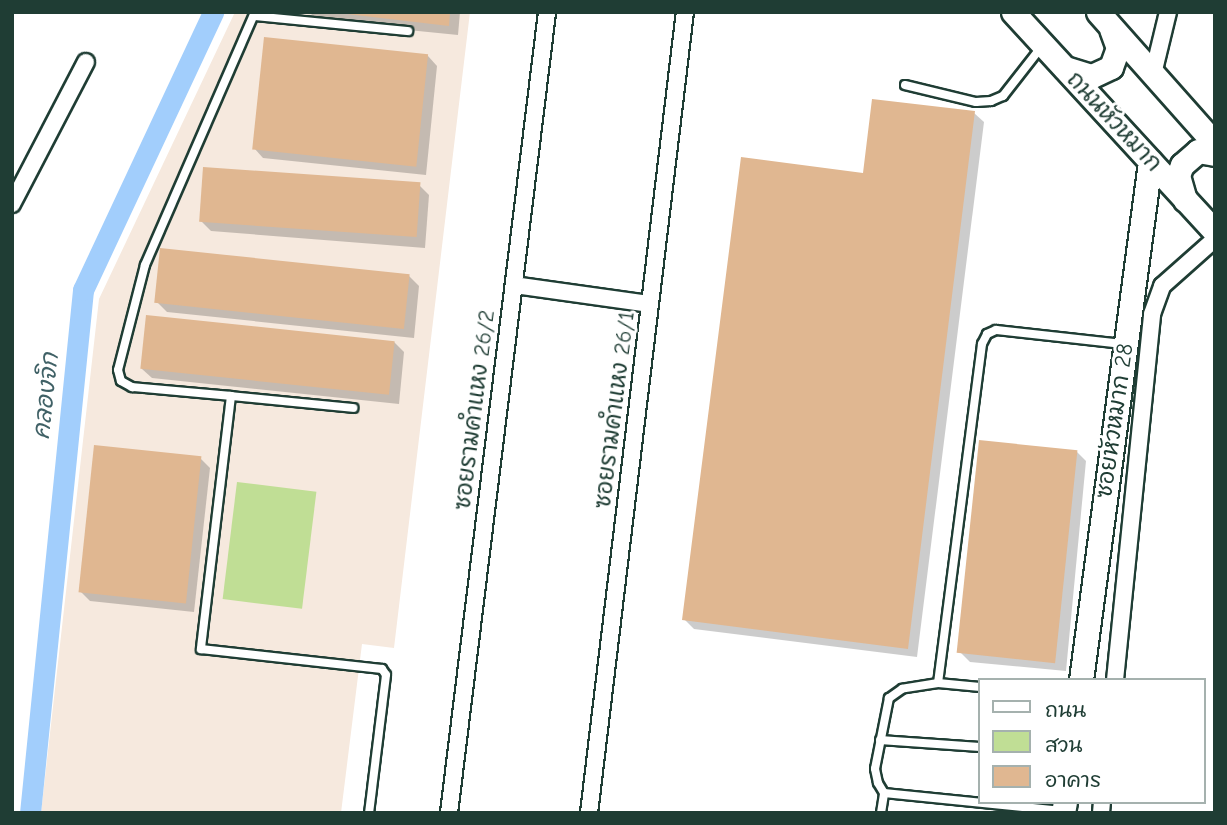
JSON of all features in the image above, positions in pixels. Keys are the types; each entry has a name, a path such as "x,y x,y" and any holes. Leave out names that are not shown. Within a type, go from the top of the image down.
{"main road":[{"name":"ถนนหัวหมาก","path":"1013,12 1215,232"},
{"path":"1104,19 1215,144"},
{"path":"1063,67 1092,76 1111,67 1118,48 1104,19"},
{"path":"1185,200 1178,175 1182,164 1198,151 1215,154"},
{"name":"ซอยหัวหมาก 28","path":"1081,678 1150,162"}],"street":[{"name":"ซอยรามคำแหง 26/2","path":"449,813 547,12"},
{"name":"ซอยรามคำแหง 26/1","path":"589,813 685,12"},
{"path":"1153,74 1168,12"},
{"path":"12,204 86,62"},
{"path":"1115,678 1152,314 1162,286 1215,239"},
{"path":"514,285 650,304"}],"lane":[{"path":"353,408 132,387 121,381 118,370 145,265 255,14 408,31"},
{"path":"905,85 975,102 991,101 1003,96 1043,45"},
{"path":"938,683 982,344 987,334 996,330 1126,345"},
{"path":"231,396 201,649 382,669 386,675 369,813"},
{"path":"881,813 884,793 875,769 889,698 902,689 938,683 978,687"},
{"path":"880,740 978,747"},
{"path":"884,793 978,801"},
{"path":"1008,804 1064,809"}],"shaded area":[{"path":"235,12 470,12 394,648 362,644 341,813 41,813 99,299"}],"green space":[{"path":"237,482 316,492 302,609 223,599"}],"building":[{"path":"330,12 450,12 449,26"},
{"path":"264,37 428,54 416,167 252,149"},
{"path":"872,99 975,111 908,649 682,620 741,157 863,173"},
{"path":"203,167 420,182 417,237 199,222"},
{"path":"160,248 410,274 404,329 154,303"},
{"path":"146,315 395,341 389,395 140,369"},
{"path":"979,440 1077,450 1055,663 957,653"},
{"path":"94,445 201,456 186,603 79,592"}],"waterway":[{"name":"คลองจิก","path":"30,813 83,290 213,12"}]}
